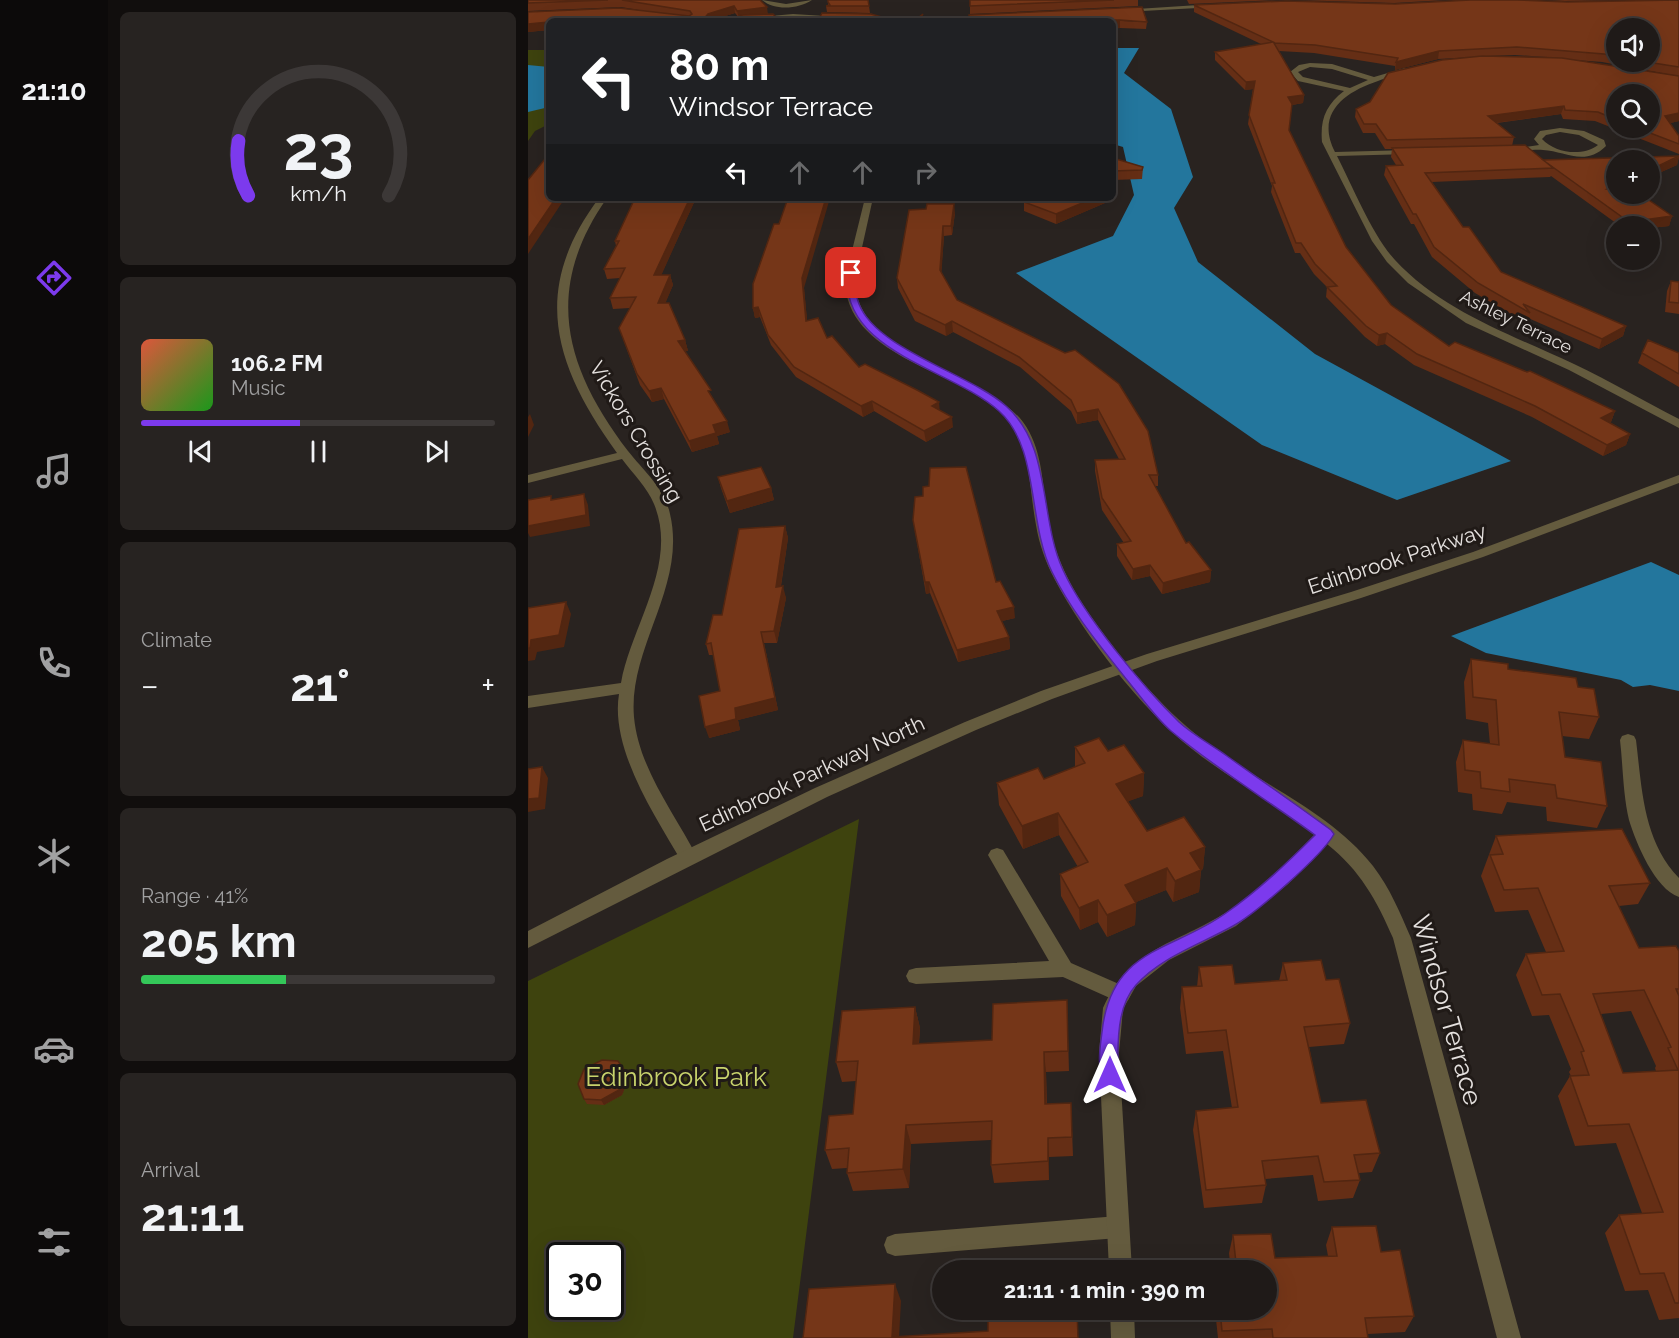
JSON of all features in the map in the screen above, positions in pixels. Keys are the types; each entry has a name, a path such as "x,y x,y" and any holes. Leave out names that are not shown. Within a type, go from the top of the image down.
{"street":[{"path":"765,0 772,4 792,5 809,0"},
{"path":"792,5 793,16"},
{"path":"1117,10 1219,6"},
{"path":"771,18 793,16 846,18"},
{"path":"977,18 995,17"},
{"path":"1350,90 1301,79 1294,72 1302,66 1323,65 1373,79"},
{"name":"Ashley Terrace","path":"1415,68 1373,79 1350,90 1332,104 1325,116 1323,129 1333,154 1377,241 1390,260 1411,281 1470,321 1573,368 1679,424"},
{"path":"1499,150 1546,147 1575,153 1594,152 1602,146 1601,142 1590,135 1560,130 1539,136 1540,143 1546,147"},
{"path":"1333,154 1416,152"},
{"name":"Vickors Crossing","path":"601,201 580,234 566,268 562,303 565,342 579,382 625,454 649,484 664,513 668,546 661,583 628,687 626,701 631,736 644,775 688,857"},
{"name":"Windsor Terrace","path":"868,201 851,273 850,290 855,306 866,322 883,339 982,395 1001,407 1018,424 1028,442 1045,540 1058,572 1095,631 1175,727 1326,834 1359,862 1384,897 1402,938 1509,1338"},
{"path":"528,479 625,454"},
{"name":"Edinbrook Parkway","path":"1124,667 1505,546 1679,479"},
{"name":"Edinbrook Parkway North","path":"528,940 688,857 902,756 1124,667"},
{"path":"528,702 628,687"},
{"path":"1628,740 1638,820 1658,868 1679,890"},
{"path":"1120,1260 1109,1053 1113,1008 1129,980 1162,954 1230,920 1282,879 1326,834"},
{"path":"997,855 1064,969"},
{"path":"916,976 1064,969 1121,994"},
{"path":"895,1245 1118,1227"},
{"path":"1122,1320 1123,1338"}],"green space":[{"path":"528,50 546,50 546,126 535,131 528,141"},
{"name":"Edinbrook Park","path":"859,819 793,1338 528,1338 528,981"}],"water":[{"path":"1116,48 1139,48 1124,73 1171,109 1193,177 1174,208 1198,262 1315,354 1511,461 1397,500 1262,445 1016,273 1113,236 1134,195 1123,147 1116,145"},
{"path":"528,65 546,67 546,108 528,112"},
{"path":"1651,562 1679,575 1679,691 1650,685 1633,687 1621,680 1486,653 1451,636"}],"building":[{"path":"528,0 608,0 528,3"},
{"path":"622,0 760,0 767,7 737,11 734,6 708,14 705,18 546,18 546,22 528,24 528,12 619,8 689,16 692,14 690,11"},
{"path":"828,0 868,0 869,6 826,6 830,5"},
{"path":"970,0 1114,0 970,6"},
{"path":"1470,0 1567,2 1679,0 1679,67 1660,64 1660,18 1606,18 1606,54 1517,47 1439,51 1396,62 1398,58 1315,45 1274,43 1304,95 1288,97 1292,104 1289,130 1346,247 1391,305 1449,346 1455,342 1527,372 1530,371 1615,411 1601,418 1630,434 1607,445 1535,406 1417,354 1387,333 1379,335 1366,326 1327,287 1337,286 1315,264 1301,243 1296,243 1272,183 1275,183 1249,115 1255,81 1246,82 1215,52 1273,42 1194,5 1286,1 1395,4"},
{"path":"1142,7 1147,22 1116,20 1116,18 969,18 969,15"},
{"path":"822,13 871,14 885,18 820,18"},
{"path":"773,14 777,18 743,18 741,15"},
{"path":"1482,56 1562,58 1606,65 1606,72 1653,72 1679,76 1679,113 1665,116 1679,136 1679,144 1660,137 1660,84 1606,84 1606,115 1598,112 1565,110 1564,106 1488,116 1514,137 1387,140 1376,124 1364,124 1356,109 1370,102 1388,73 1442,60"},
{"path":"1525,145 1553,168 1425,173 1463,227 1469,227 1501,272 1626,326 1602,339 1523,304 1530,313 1478,283 1434,247 1386,166 1403,165 1392,148"},
{"path":"1679,156 1660,165 1660,157"},
{"path":"546,158 546,201 554,201 528,239 528,180"},
{"path":"1606,158 1606,204 1655,204 1672,216 1621,216 1543,160"},
{"path":"1116,159 1143,167 1142,170 1116,171"},
{"path":"634,201 689,201 654,275 670,275 658,303 669,303 685,340 678,341 711,390 708,391 727,421 713,425 716,433 689,441 661,388 649,391 637,374 619,328 636,297 610,298 625,268 604,269 619,241 615,241"},
{"path":"787,201 825,201 802,278 806,321 818,318 827,338 832,336 859,367 865,364 917,390 939,402 932,406 952,417 924,431 872,401 861,406 794,367 768,335 758,307 753,308 753,284 774,224 779,224"},
{"path":"1026,201 1087,201 1056,214 1024,202"},
{"path":"927,204 954,204 951,226 943,226 940,270 957,300 1065,353 1075,350 1119,384 1148,431 1158,475 1149,475 1186,543 1189,542 1211,570 1163,583 1150,565 1133,569 1117,544 1131,541 1102,498 1095,460 1125,459 1098,409 1077,413 1071,400 1019,357 952,321 945,325 914,310 897,278 909,210 926,209"},
{"path":"1671,281 1679,282 1679,303 1669,302"},
{"path":"1648,340 1679,353 1679,374 1642,353"},
{"path":"761,467 771,488 727,501 718,477"},
{"path":"966,467 996,582 1000,581 1014,607 997,611 1009,637 957,650 929,582 925,582 913,520 915,497 923,496 923,487 929,486 930,468"},
{"path":"584,494 586,515 528,526 528,500 551,496 551,500"},
{"path":"785,526 776,587 783,586 774,631 761,632 775,698 735,708 736,719 705,727 699,696 720,691 711,643 706,644 713,615 722,615 739,529"},
{"path":"566,602 559,635 531,640 530,648 528,648 528,608"},
{"path":"1471,659 1508,664 1508,669 1576,678 1578,687 1594,689 1599,717 1559,712 1565,757 1601,762 1607,806 1557,798 1555,785 1509,779 1510,792 1481,788 1480,772 1465,770 1463,740 1499,745 1496,700 1473,697"},
{"path":"1099,738 1108,751 1124,745 1144,773 1116,784 1147,831 1184,817 1205,847 1190,853 1201,870 1175,881 1167,868 1125,885 1136,903 1107,915 1098,900 1079,908 1060,874 1088,862 1058,813 1022,826 997,783 1038,768 1044,779 1085,763 1075,747"},
{"path":"542,767 539,798 528,799 528,769"},
{"path":"1622,829 1650,883 1609,886 1639,948 1676,946 1679,951 1679,989 1676,989 1679,996 1679,1303 1675,1303 1664,1273 1640,1274 1619,1215 1663,1212 1629,1124 1588,1126 1570,1076 1589,1075 1581,1052 1584,1051 1560,994 1542,995 1526,954 1564,951 1538,888 1504,890 1490,855 1503,854 1496,836","holes":["1644,990 1671,1047 1668,1048 1678,1070 1623,1073 1593,994"]},
{"path":"1321,960 1326,980 1339,979 1350,1023 1304,1027 1321,1103 1366,1100 1380,1153 1354,1155 1360,1180 1324,1182 1318,1156 1262,1161 1266,1185 1206,1190 1196,1111 1238,1107 1226,1030 1188,1033 1182,987 1202,986 1199,967 1232,965 1235,984 1287,980 1283,963"},
{"path":"1067,1000 1068,1051 1044,1052 1045,1104 1071,1103 1072,1137 1048,1138 1048,1161 991,1165 992,1121 906,1125 903,1169 847,1173 849,1148 825,1150 829,1116 853,1114 858,1061 836,1062 842,1011 915,1007 913,1044 992,1040 993,1004"},
{"path":"602,1060 618,1061 626,1072 619,1090 601,1100 584,1099 578,1084 584,1069"},
{"path":"1376,1226 1381,1252 1400,1250 1414,1316 1365,1318 1368,1338 1273,1338 1272,1329 1222,1331 1221,1320 1277,1320 1277,1260 1236,1260 1233,1235 1271,1234 1275,1258 1337,1256 1332,1227"},
{"path":"895,1284 892,1337 988,1331 988,1320 1077,1320 1078,1338 803,1338 809,1289"}],"route":[{"path":"851,273 850,290 855,306 866,322 883,339 904,353 982,395 1001,407 1018,424 1028,442 1045,540 1058,572 1095,631 1146,693 1175,727 1326,834 1282,879 1230,920 1162,954 1129,980 1113,1008 1109,1053 1110,1075"}]}
